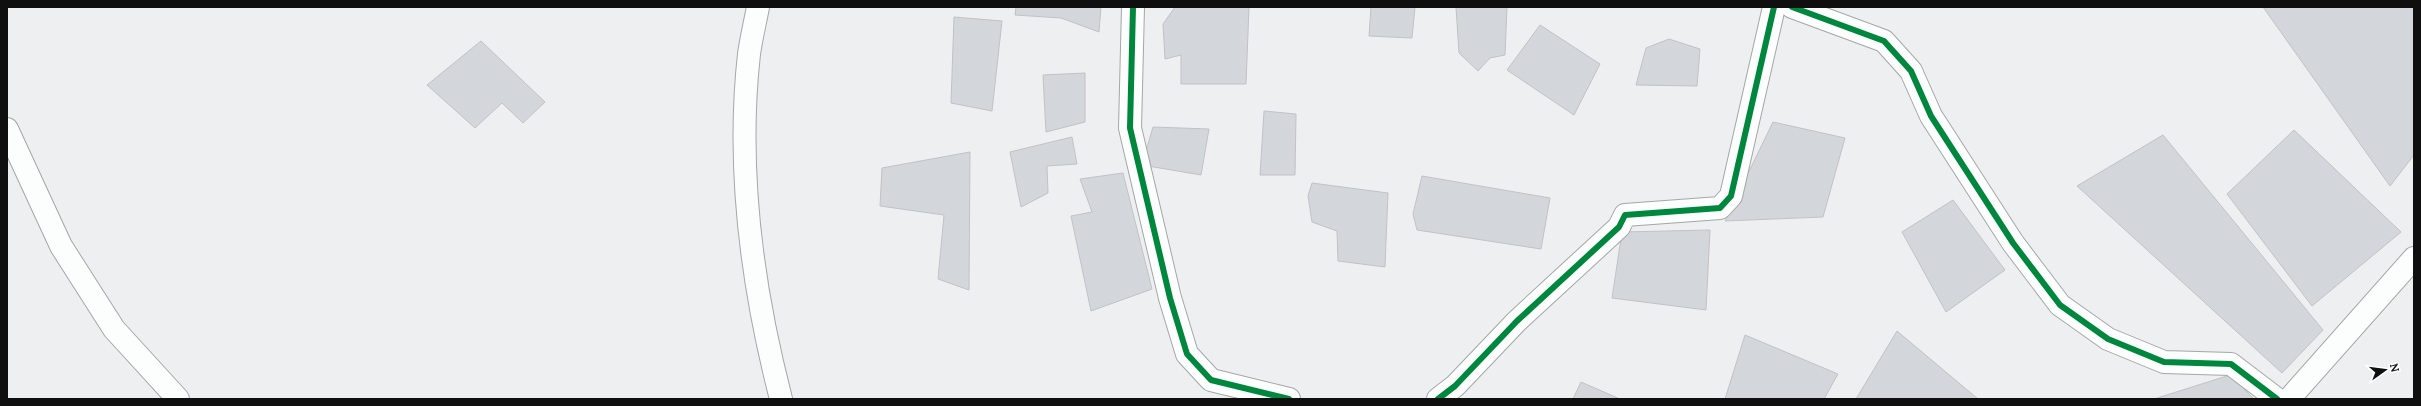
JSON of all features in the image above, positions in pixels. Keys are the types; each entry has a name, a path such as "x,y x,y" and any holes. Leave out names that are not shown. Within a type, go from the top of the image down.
{"street":[{"path":"758,7 749,54 745,145 749,234 765,336 781,399"},
{"path":"1133,7 1130,128 1170,298 1187,354 1211,380 1289,399"},
{"path":"1438,399 1455,386 1517,321 1619,227 1624,215 1720,208 1731,196 1774,7"},
{"path":"1792,7 1884,41 1911,71 1931,116 2013,243 2060,305 2108,340 2164,362 2231,364 2277,399"},
{"path":"7,129 61,246 114,329 178,399"},
{"path":"2288,399 2414,258"}],"building":[{"path":"1016,7 1101,7 1099,32 1061,18 1015,15"},
{"path":"1175,7 1249,7 1246,84 1181,84 1181,55 1165,59 1163,24"},
{"path":"1371,7 1415,7 1412,38 1369,36"},
{"path":"1456,7 1507,7 1505,55 1490,58 1478,71 1459,53"},
{"path":"2263,7 2414,7 2414,155 2390,186"},
{"path":"954,17 1002,21 992,111 951,103"},
{"path":"1540,25 1600,64 1574,115 1507,70"},
{"path":"1669,39 1700,49 1697,86 1636,85 1646,48"},
{"path":"481,41 545,102 523,123 502,103 475,128 427,85"},
{"path":"1085,73 1085,122 1046,132 1043,75"},
{"path":"1264,111 1296,114 1295,175 1260,175"},
{"path":"1773,122 1845,138 1823,217 1725,221"},
{"path":"1153,127 1209,129 1201,175 1142,165"},
{"path":"2294,130 2401,232 2312,306 2227,194"},
{"path":"2163,135 2323,330 2282,373 2077,186"},
{"path":"1072,137 1077,164 1047,166 1048,193 1021,207 1010,152"},
{"path":"970,152 969,290 938,279 944,215 880,206 882,168"},
{"path":"1123,173 1152,289 1091,311 1071,216 1092,212 1080,179"},
{"path":"1422,176 1550,198 1541,249 1417,230 1413,214"},
{"path":"1312,183 1388,193 1385,267 1338,261 1337,231 1312,222 1308,196"},
{"path":"1953,200 2005,270 1946,312 1902,232"},
{"path":"1710,230 1706,310 1612,298 1622,232"},
{"path":"1897,331 1978,399 1856,399"},
{"path":"1745,335 1838,374 1824,399 1725,399"},
{"path":"2230,375 2254,399 2154,399"},
{"path":"1581,382 1620,399 1573,399"}],"cycle path":[{"path":"1133,7 1130,128 1170,298 1187,354 1211,380 1289,399"},
{"path":"1438,399 1455,386 1517,321 1619,227 1625,215 1720,208 1731,196 1774,7"},
{"path":"1792,7 1884,41 1911,71 1931,116 2013,243 2060,305 2108,339 2164,362 2231,364 2277,399"}]}
